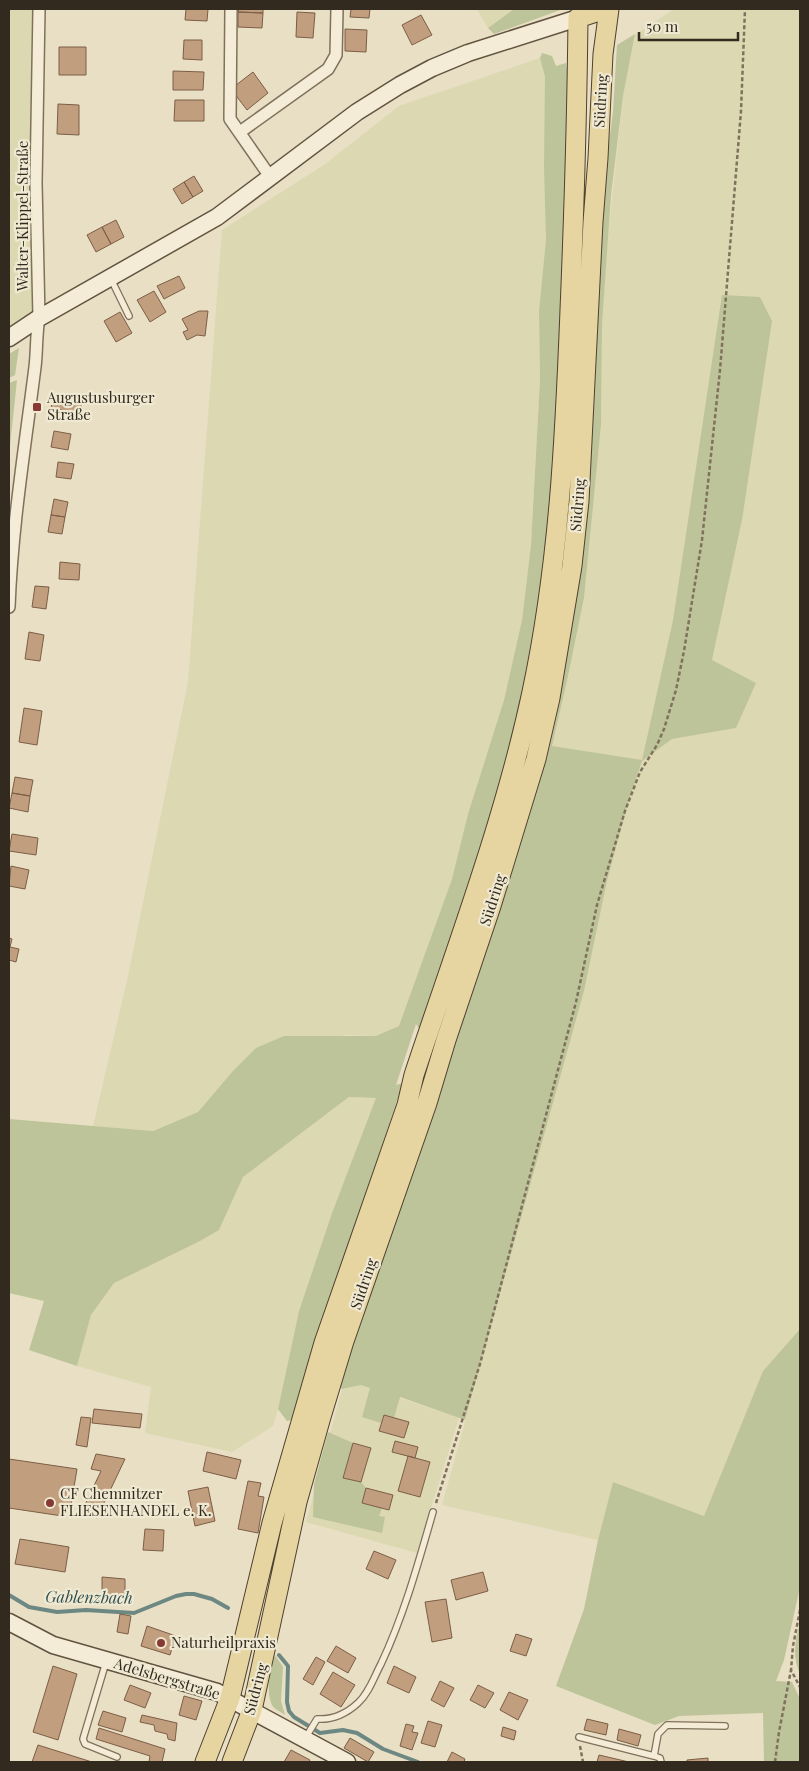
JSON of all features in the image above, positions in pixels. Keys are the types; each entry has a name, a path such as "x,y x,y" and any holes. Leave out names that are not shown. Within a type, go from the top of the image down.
{"main road":[{"path":"9,338 39,318 217,217 357,112 416,76 468,53 605,9"},
{"name":"Südring","path":"232,1762 252,1710 304,1474 344,1341 427,1103 446,1040 492,906 536,759 550,698 565,614 579,501 603,54 609,9"},
{"name":"Südring","path":"205,1762 230,1698 272,1523 300,1421 348,1271 407,1105 414,1075 498,824 532,693 550,590 558,527 568,348 578,18"},
{"name":"Adelsbergstraße","path":"9,1622 53,1645 217,1692 252,1710 309,1732 347,1762"}],"street":[{"name":"Walter-Klippel-Straße","path":"9,607 9,572 28,412 36,364 36,335 39,318 36,183 39,9"},
{"path":"231,9 230,119 271,178"},
{"path":"240,132 328,69 336,55 337,9"}],"lane":[{"path":"110,277 129,316"},
{"path":"309,1732 316,1719 327,1719 344,1714 368,1692 396,1631 417,1569 433,1512"},
{"path":"106,1660 83,1739 85,1744 117,1757"},
{"path":"654,1756 658,1734 667,1724 725,1726"},
{"path":"579,1737 654,1756 660,1758 661,1762"}],"path":[{"path":"433,1512 483,1354 572,1018 600,896 625,811 640,772 657,745 664,729 680,674 702,540 721,360 740,121 745,9"},
{"path":"775,1762 800,1610"},
{"path":"790,1670 800,1687"},
{"path":"579,1737 582,1762"}],"shaded area":[{"path":"9,9 39,9 39,318 9,338"},
{"path":"477,9 514,9 488,28"},
{"path":"674,9 800,9 800,1329 763,1371 704,1516 613,1482 598,1540 442,1505 584,991 607,881 641,761 552,746 584,598 601,425 602,325 608,235 623,96 635,35","holes":["723,295 742,520 712,660 755,683 736,728 672,739 642,760 673,620"]},
{"path":"540,58 545,77 546,239 539,311 540,380 531,545 522,620 504,700 468,814 452,880 399,1027 376,1036 345,1035 232,1072 198,1112 152,1131 93,1126 128,976 188,682 222,230 324,165 399,106"},
{"path":"349,1097 377,1098 332,1213 299,1311 273,1426 232,1452 145,1433 151,1387 77,1366 91,1315 115,1281 219,1230 243,1177"},
{"path":"361,1385 459,1418 417,1553 306,1522 342,1389"}],"green space":[{"path":"514,9 563,9 494,34 488,28"},
{"path":"635,34 623,96 611,195 602,325 601,425 584,598 552,746 642,760 673,620 722,295 760,297 772,321 742,520 712,660 756,683 736,728 672,739 642,761 628,803 607,881 584,991 465,1420 400,1397 394,1418 384,1415 381,1423 362,1417 370,1388 361,1385 342,1389 339,1387 548,737 602,197 613,112 617,45"},
{"path":"542,53 552,56 556,66 566,63 568,76 562,316 548,545 523,697 477,861 420,1030 416,1024 396,1085 403,1083 291,1420 287,1421 278,1409 299,1311 332,1213 376,1098 349,1097 243,1177 219,1230 114,1283 91,1315 77,1366 29,1350 44,1301 9,1293 9,1119 153,1131 198,1112 232,1072 256,1048 284,1036 376,1036 399,1026 452,879 468,814 504,700 522,620 531,545 540,380 539,311 546,239 544,168 545,77 540,58"},
{"path":"19,348 15,375 9,378 9,354"},
{"path":"17,380 9,455 9,383"},
{"path":"800,1329 800,1587 784,1660 776,1681 792,1682 800,1699 800,1762 764,1762 763,1713 679,1716 655,1725 556,1686 584,1609 598,1540 613,1482 704,1516 763,1371"},
{"path":"328,1432 353,1443 343,1477 361,1482 366,1488 362,1503 382,1508 379,1516 385,1517 382,1533 313,1517 314,1484"},
{"path":"800,1623 800,1674 797,1668 795,1648"},
{"path":"275,1655 283,1667 281,1701 285,1715 273,1706 269,1693 269,1680"}],"building":[{"path":"186,9 208,9 207,21 185,20"},
{"path":"239,9 263,9 263,13 238,12"},
{"path":"351,9 370,9 369,18 350,17"},
{"path":"238,12 263,13 262,28 238,27"},
{"path":"297,12 315,13 313,38 296,37"},
{"path":"421,15 432,35 412,45 402,25"},
{"path":"345,29 367,30 366,52 345,51"},
{"path":"184,40 202,40 202,60 183,59"},
{"path":"59,47 86,47 86,75 59,75"},
{"path":"173,71 204,72 203,90 173,90"},
{"path":"253,72 268,93 247,110 231,89"},
{"path":"175,100 204,100 204,121 174,121"},
{"path":"58,104 79,105 79,135 57,134"},
{"path":"194,176 203,191 193,197 184,182"},
{"path":"184,182 193,197 182,204 173,189"},
{"path":"116,220 124,237 111,244 102,227"},
{"path":"102,227 111,244 96,252 87,235"},
{"path":"179,276 185,288 164,299 157,286"},
{"path":"154,291 166,312 150,322 137,300"},
{"path":"199,311 208,311 205,336 197,335 187,340 183,332 188,330 182,319"},
{"path":"120,312 132,333 116,342 104,321"},
{"path":"54,394 82,398 80,413 51,408"},
{"path":"54,431 71,434 68,450 51,447"},
{"path":"58,462 74,464 71,479 56,477"},
{"path":"54,499 68,502 65,517 51,515"},
{"path":"51,515 65,517 62,534 48,532"},
{"path":"60,562 80,564 79,580 59,579"},
{"path":"35,586 49,587 46,609 32,607"},
{"path":"29,632 44,635 40,661 25,659"},
{"path":"24,708 42,711 37,745 19,742"},
{"path":"15,777 33,780 30,796 12,793"},
{"path":"12,793 30,796 28,812 9,808"},
{"path":"12,834 38,838 36,855 9,851"},
{"path":"11,866 29,870 25,889 9,886"},
{"path":"9,938 12,939 10,947 19,949 16,962 9,960"},
{"path":"94,1409 142,1414 140,1428 92,1423"},
{"path":"384,1415 409,1422 404,1438 379,1431"},
{"path":"81,1417 91,1418 87,1447 76,1445"},
{"path":"395,1441 418,1447 415,1458 392,1452"},
{"path":"353,1443 371,1448 361,1482 343,1478"},
{"path":"207,1452 241,1460 236,1479 203,1471"},
{"path":"96,1454 125,1459 97,1518 82,1511 101,1471 91,1469"},
{"path":"408,1456 430,1462 420,1497 398,1491"},
{"path":"9,1459 77,1469 69,1517 9,1508"},
{"path":"248,1481 261,1483 258,1496 264,1497 258,1533 238,1529"},
{"path":"208,1487 215,1521 195,1526 188,1491"},
{"path":"366,1488 393,1495 389,1510 362,1503"},
{"path":"145,1529 164,1530 163,1551 143,1550"},
{"path":"20,1539 69,1547 65,1572 15,1564"},
{"path":"374,1551 396,1560 388,1579 366,1569"},
{"path":"483,1572 488,1591 456,1600 451,1580"},
{"path":"102,1577 125,1579 125,1596 102,1594"},
{"path":"446,1599 452,1638 432,1642 425,1602"},
{"path":"120,1614 131,1616 128,1634 117,1632"},
{"path":"147,1626 176,1636 170,1655 141,1646"},
{"path":"516,1634 532,1639 526,1656 510,1651"},
{"path":"336,1646 356,1658 348,1673 327,1661"},
{"path":"316,1657 325,1662 313,1685 303,1679"},
{"path":"53,1666 77,1674 58,1740 33,1732"},
{"path":"394,1666 416,1677 409,1693 387,1683"},
{"path":"333,1672 355,1685 341,1707 320,1694"},
{"path":"440,1681 454,1688 444,1707 431,1700"},
{"path":"130,1685 151,1693 145,1708 124,1700"},
{"path":"478,1685 494,1693 485,1708 470,1700"},
{"path":"509,1692 528,1700 518,1720 500,1710"},
{"path":"184,1696 202,1701 196,1720 179,1715"},
{"path":"103,1711 126,1718 122,1732 98,1725"},
{"path":"142,1715 177,1723 175,1741 168,1739 167,1734 155,1731 154,1725 140,1722"},
{"path":"587,1719 608,1724 606,1735 584,1730"},
{"path":"428,1721 442,1725 435,1747 421,1743"},
{"path":"406,1724 414,1726 412,1732 418,1733 412,1750 400,1746"},
{"path":"503,1727 516,1731 514,1740 501,1736"},
{"path":"99,1728 165,1749 162,1762 149,1762 150,1756 96,1739"},
{"path":"619,1729 641,1735 638,1746 617,1740"},
{"path":"350,1738 374,1752 368,1762 344,1748"},
{"path":"38,1745 92,1762 32,1762"},
{"path":"291,1750 310,1760 309,1762 284,1762"},
{"path":"452,1752 465,1759 464,1762 447,1762"},
{"path":"599,1755 629,1762 597,1762"},
{"path":"708,1758 708,1762 687,1762 687,1760"}],"waterway":[{"name":"Gablenzbach","path":"9,1595 29,1607 57,1612 86,1610 134,1613 176,1596 186,1594 194,1594 212,1599 228,1608"},
{"name":"Gablenzbach","path":"279,1655 288,1666 287,1702 289,1711 294,1717 320,1733 343,1730 357,1733 383,1749 418,1762"}],"place":[{"name":"Augustusburger Straße","path":"37,407"},
{"name":"CF Chemnitzer FLIESENHANDEL e. K.","path":"50,1503"},
{"name":"Naturheilpraxis","path":"161,1643"}]}
